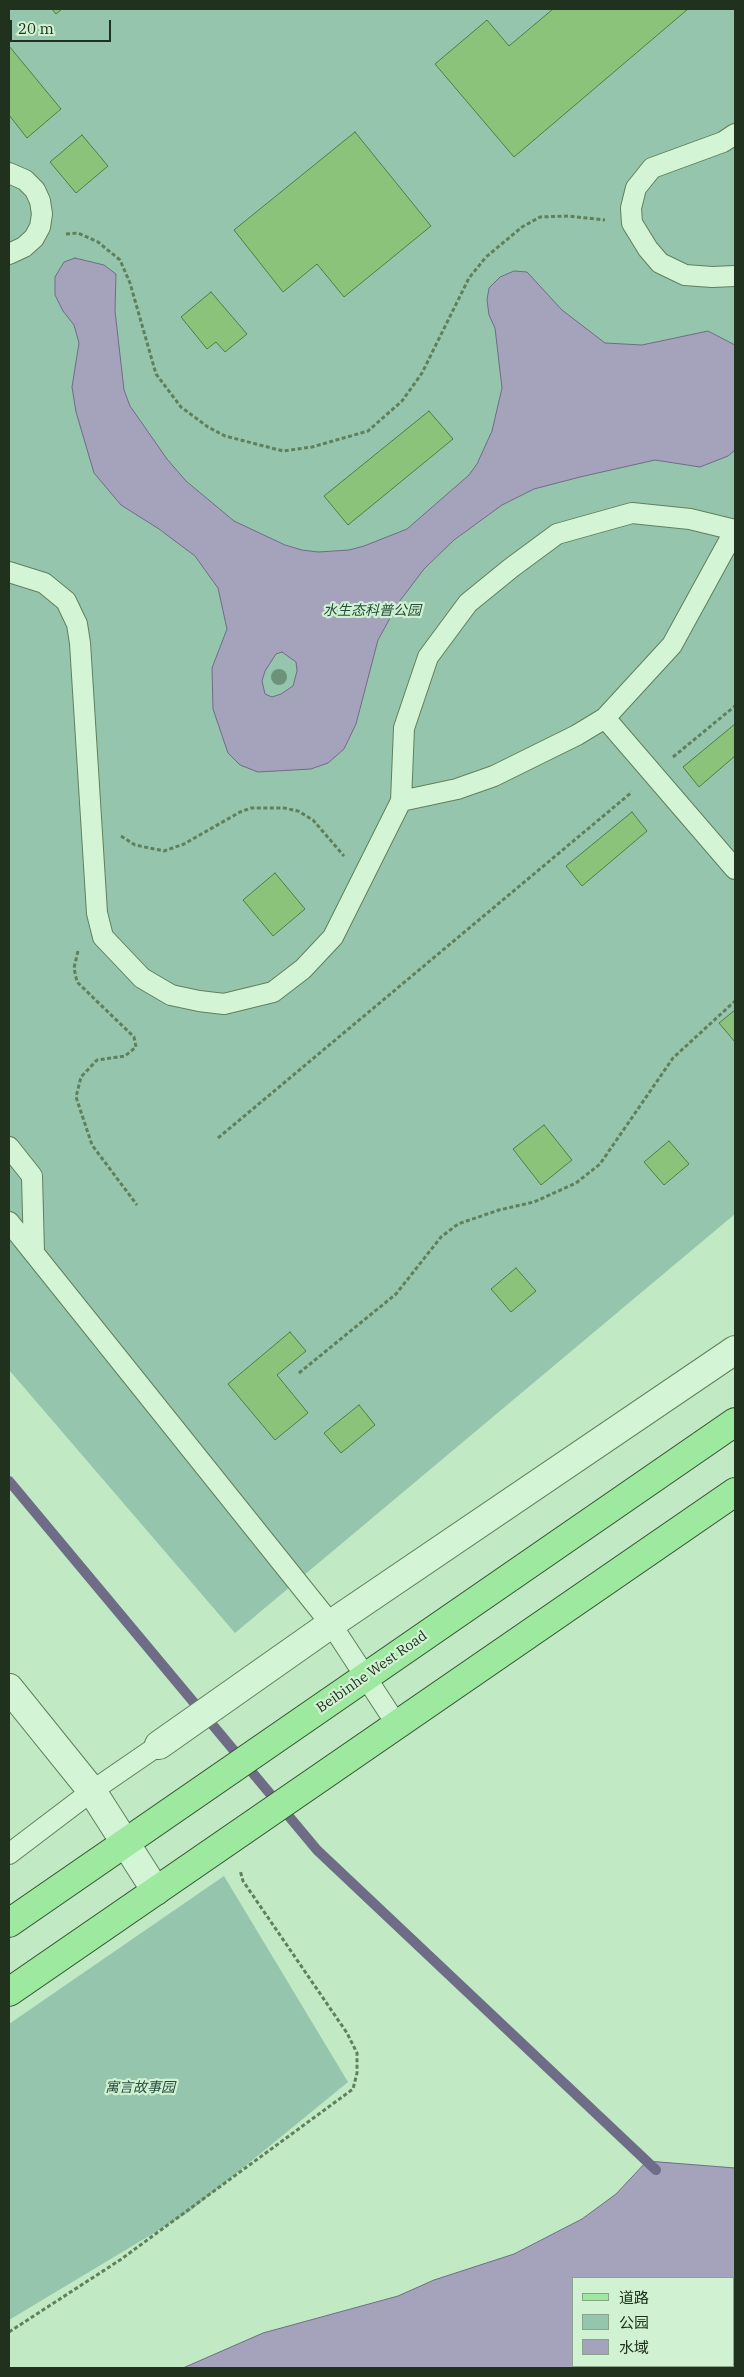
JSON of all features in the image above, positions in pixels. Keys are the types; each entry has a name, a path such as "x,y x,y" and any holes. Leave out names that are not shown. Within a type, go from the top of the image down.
{"main road":[{"name":"Beibinhe West Road","path":"9,1923 735,1422"},
{"path":"9,1992 735,1492"}],"street":[{"path":"159,1745 331,1624 735,1350"},
{"path":"9,1688 92,1791 156,1891"}],"lane":[{"path":"735,134 723,142 652,168 636,188 631,208 632,223 648,249 660,263 685,275 712,278 735,276"},
{"path":"9,173 26,180 40,201 42,214 40,227 34,238 24,247 9,254"},
{"path":"9,572 44,583 66,602 77,624 80,643 97,913 102,937 142,978 171,995 199,1002 224,1004 273,992 303,970 332,937 401,801 404,728 428,657 468,603 557,534 632,513 690,519 735,530 672,645 605,718 577,735 494,776 457,789 401,801"},
{"path":"605,718 735,869"},
{"path":"9,1147 32,1176 34,1253"},
{"path":"9,1222 331,1624 397,1726"},
{"path":"9,1854 92,1791 159,1745"}],"path":[{"path":"34,238 78,233 98,242 120,260 130,283 156,374 181,407 208,427 225,436 283,450 312,447 368,431 402,401 422,373 469,278 486,257 522,227 540,217 559,216 632,223"},
{"path":"218,1138 735,706"},
{"path":"91,817 135,845 164,852 184,844 240,812 251,808 284,808 298,811 313,820 363,879"},
{"path":"102,937 78,951 74,968 77,982 134,1038 136,1047 125,1056 97,1060 81,1077 76,1097 92,1145 138,1205"},
{"path":"299,1373 396,1294 441,1237 458,1224 500,1210 534,1202 576,1183 600,1164 673,1058 735,1001"},
{"path":"9,2332 128,2254 334,2105 353,2089 357,2073 357,2053 354,2046 243,1881 234,1837"}],"green space":[{"name":"水生态科普公园","path":"9,9 735,9 735,1214 235,1633 9,1370"},
{"name":"寓言故事园","path":"224,1876 348,2082 189,2212 9,2320 9,2024"}],"water":[{"path":"75,258 104,265 116,274 115,311 124,390 130,406 167,459 186,481 234,521 285,545 302,550 318,552 349,550 407,529 469,475 477,464 492,431 502,388 495,328 489,315 487,300 489,288 500,277 514,271 527,272 562,310 605,343 642,345 708,331 735,345 735,450 728,456 700,467 655,460 580,477 534,489 502,505 454,540 424,569 399,602 378,640 356,724 344,749 328,763 311,769 258,772 240,765 228,753 213,709 212,668 227,629 218,588 195,556 159,529 121,505 94,473 76,412 72,387 79,343 74,325 63,311 55,295 55,277 64,262","holes":["282,652 296,662 297,671 293,686 281,694 272,697 265,694 262,681 265,671 276,654"]},
{"path":"647,2161 735,2168 735,2368 183,2368 263,2333 398,2296 434,2280 514,2254 582,2219 616,2194"}],"building":[{"path":"52,9 62,9 56,14"},
{"path":"553,9 688,9 514,157 435,64 487,20 509,46"},
{"path":"9,46 61,109 27,138 9,115"},
{"path":"355,132 431,226 344,297 317,264 283,292 234,230"},
{"path":"82,135 108,166 76,193 50,162"},
{"path":"211,292 247,334 225,352 216,342 207,349 181,317"},
{"path":"429,411 453,439 348,525 324,496"},
{"path":"735,724 735,756 699,787 683,767"},
{"path":"632,812 647,831 582,886 566,866"},
{"path":"275,873 305,909 273,936 243,900"},
{"path":"735,1010 735,1042 719,1023"},
{"path":"544,1125 572,1160 541,1185 513,1149"},
{"path":"669,1141 689,1164 664,1185 644,1162"},
{"path":"516,1268 536,1291 511,1312 491,1289"},
{"path":"290,1332 306,1351 277,1375 308,1413 275,1440 228,1384"},
{"path":"359,1405 375,1425 341,1453 324,1433"}],"waterway":[{"path":"9,1481 317,1850 656,2170"}]}
